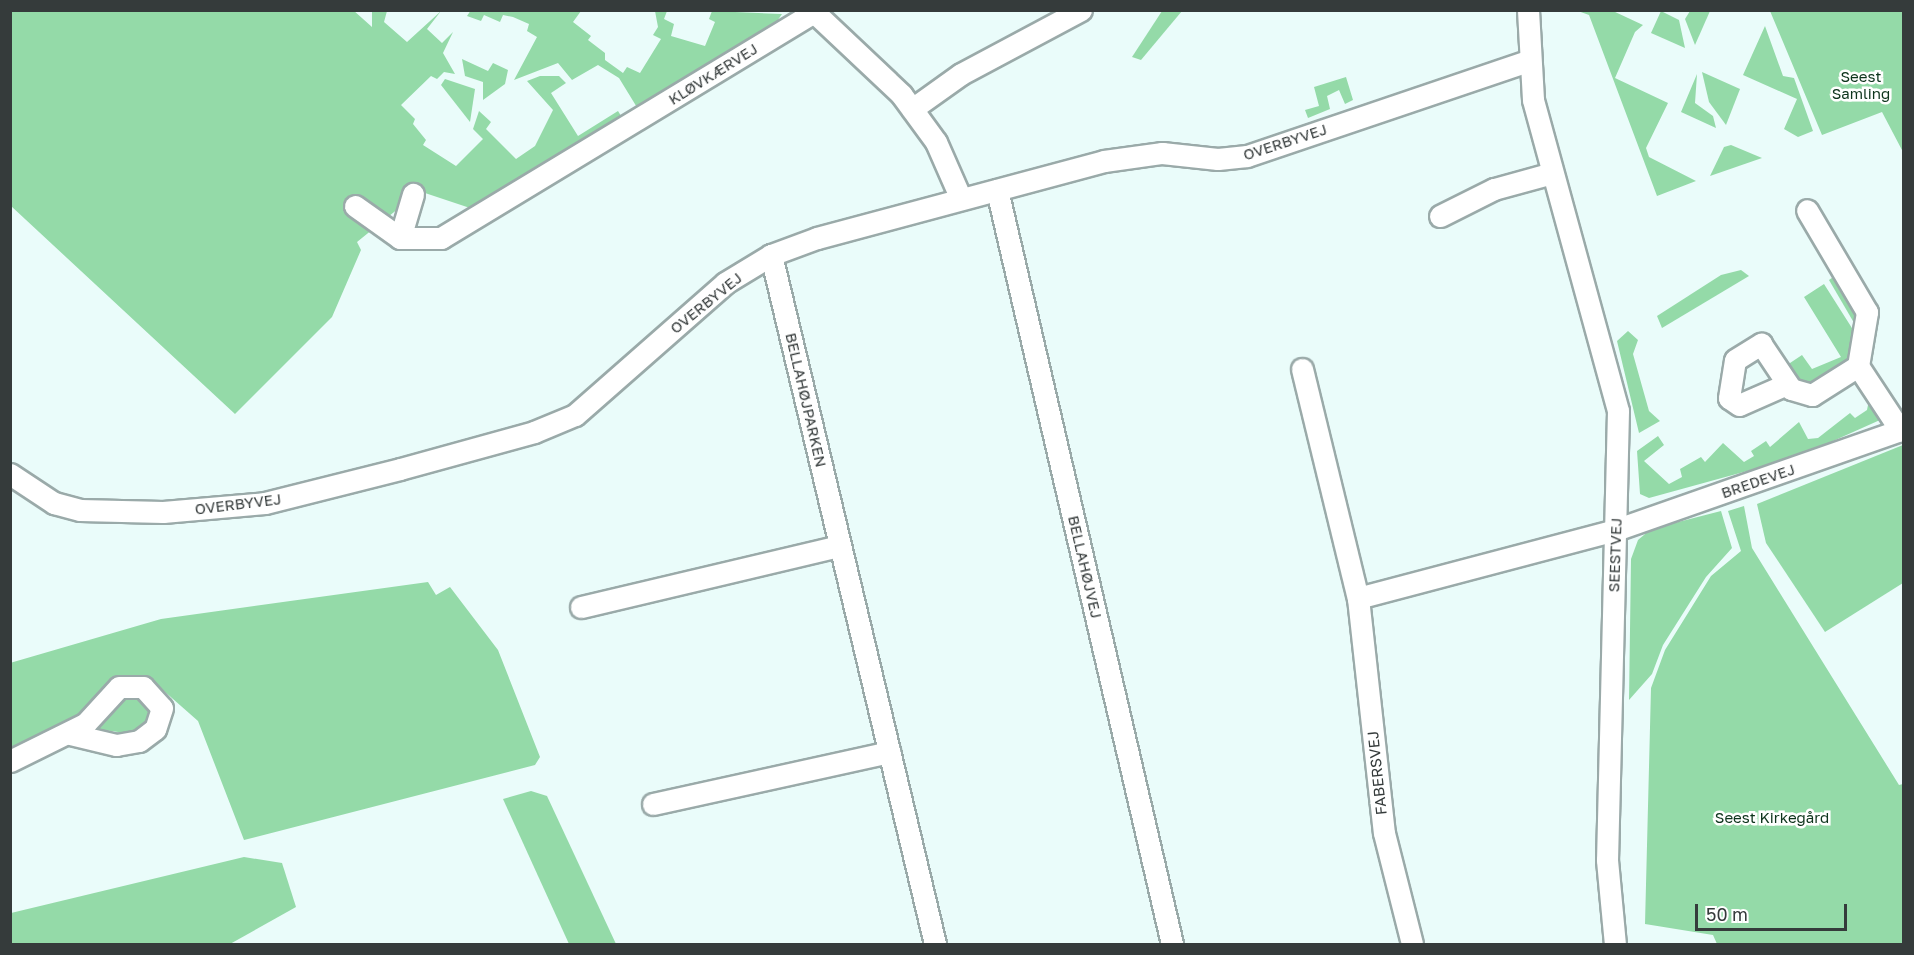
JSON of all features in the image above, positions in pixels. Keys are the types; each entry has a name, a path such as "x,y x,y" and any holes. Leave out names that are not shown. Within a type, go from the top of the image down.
{"street":[{"path":"912,109 961,74 1081,10"},
{"name":"SEESTVEJ","path":"1528,10 1527,61 1552,173 1618,411 1606,860 1615,945"},
{"name":"KLØVKÆRVEJ","path":"400,238 441,238 813,11 912,109 936,142 961,199"},
{"name":"OVERBYVEJ","path":"10,474 54,503 80,510 163,512 265,503 534,432 575,415 725,283 771,255 961,199 1104,161 1162,153 1218,159 1247,156 1527,61"},
{"path":"1440,216 1494,189 1552,173"},
{"name":"BELLAHØJVEJ","path":"997,190 1173,945"},
{"path":"356,206 400,238 413,194"},
{"path":"1787,384 1812,395 1858,366 1867,312 1807,210"},
{"name":"BELLAHØJPARKEN","path":"771,255 935,945"},
{"name":"BREDEVEJ","path":"1615,530 1902,430 1858,366"},
{"name":"FABERSVEJ","path":"1302,369 1358,598 1384,833 1412,945"},
{"path":"1358,598 1615,530"},
{"path":"581,607 840,546"},
{"path":"10,761 70,734"},
{"path":"653,804 889,752"}],"green space":[{"path":"353,10 372,27 372,11 387,11 384,22 407,42 441,11 427,29 442,43 453,32 443,53 455,74 444,72 437,79 431,76 401,105 415,119 413,124 426,140 423,145 456,166 483,139 473,129 479,111 491,122 486,129 516,159 535,146 553,110 527,81 540,76 559,76 566,83 551,93 578,136 618,111 623,119 470,208 422,192 399,208 357,242 361,250 332,317 235,414 11,206 10,11"},
{"path":"471,10 581,11 573,22 591,36 588,40 605,53 605,60 623,73 627,67 640,73 661,39 653,35 658,27 655,11 667,11 664,19 674,24 671,36 705,46 715,22 709,19 712,11 782,14 773,27 638,109 619,78 598,65 572,80 558,63 514,80 537,37 527,31 529,24 513,17 503,15 500,22 484,15 481,21 467,16"},
{"path":"1162,11 1182,11 1141,60 1132,57"},
{"path":"1578,11 1613,11 1643,25 1635,32 1615,78 1668,103 1646,148 1649,157 1696,181 1657,196 1589,15"},
{"path":"1661,11 1679,20 1685,48 1651,33"},
{"path":"1690,11 1710,11 1695,45 1685,19"},
{"name":"Seest Samling","path":"1770,11 1903,11 1903,152 1882,112 1822,135"},
{"path":"1765,26 1783,76 1794,78 1813,131 1798,137 1784,129 1797,99 1743,75"},
{"path":"462,59 488,71 493,63 508,70 505,84 483,100 483,82 465,76"},
{"path":"1702,72 1740,89 1726,125 1709,102"},
{"path":"1697,74 1695,103 1713,116 1716,128 1681,112"},
{"path":"1346,77 1353,100 1345,104 1339,90 1327,96 1330,109 1308,118 1305,110 1319,106 1314,87"},
{"path":"445,79 475,89 470,122 441,85"},
{"path":"1731,145 1762,158 1710,176 1724,147"},
{"path":"1741,270 1749,276 1662,328 1657,316 1721,275"},
{"path":"1836,275 1858,312 1857,328 1829,280"},
{"path":"1824,284 1857,336 1852,361 1810,386 1799,384 1787,365 1802,355 1812,369 1841,357 1804,297"},
{"path":"1628,331 1638,340 1633,354 1649,411 1660,421 1639,433 1617,341"},
{"path":"1869,400 1880,420 1795,458 1649,498 1640,494 1637,451 1658,436 1664,445 1644,461 1669,484 1682,477 1680,469 1701,457 1705,462 1723,443 1744,462 1754,456 1751,451 1766,441 1770,447 1799,422 1808,439 1818,438 1850,413 1855,418 1867,410"},
{"path":"1903,445 1903,583 1825,632 1766,543 1757,504"},
{"name":"Seest Kirkegård","path":"1744,506 1752,548 1899,785 1903,784 1903,944 1717,944 1713,935 1645,924 1651,688 1665,650 1711,576 1741,551 1728,511"},
{"path":"1721,511 1732,548 1706,577 1663,645 1652,674 1629,700 1631,559 1638,540 1651,529"},
{"path":"428,582 436,595 450,587 498,650 540,757 535,765 244,840 198,721 156,684 135,676 113,679 77,720 11,751 10,663 161,619"},
{"path":"138,694 150,709 150,722 133,734 96,729 122,696"},
{"path":"531,791 547,796 616,944 569,944 503,799"},
{"path":"244,857 282,863 296,907 230,944 11,944 11,913"}]}
